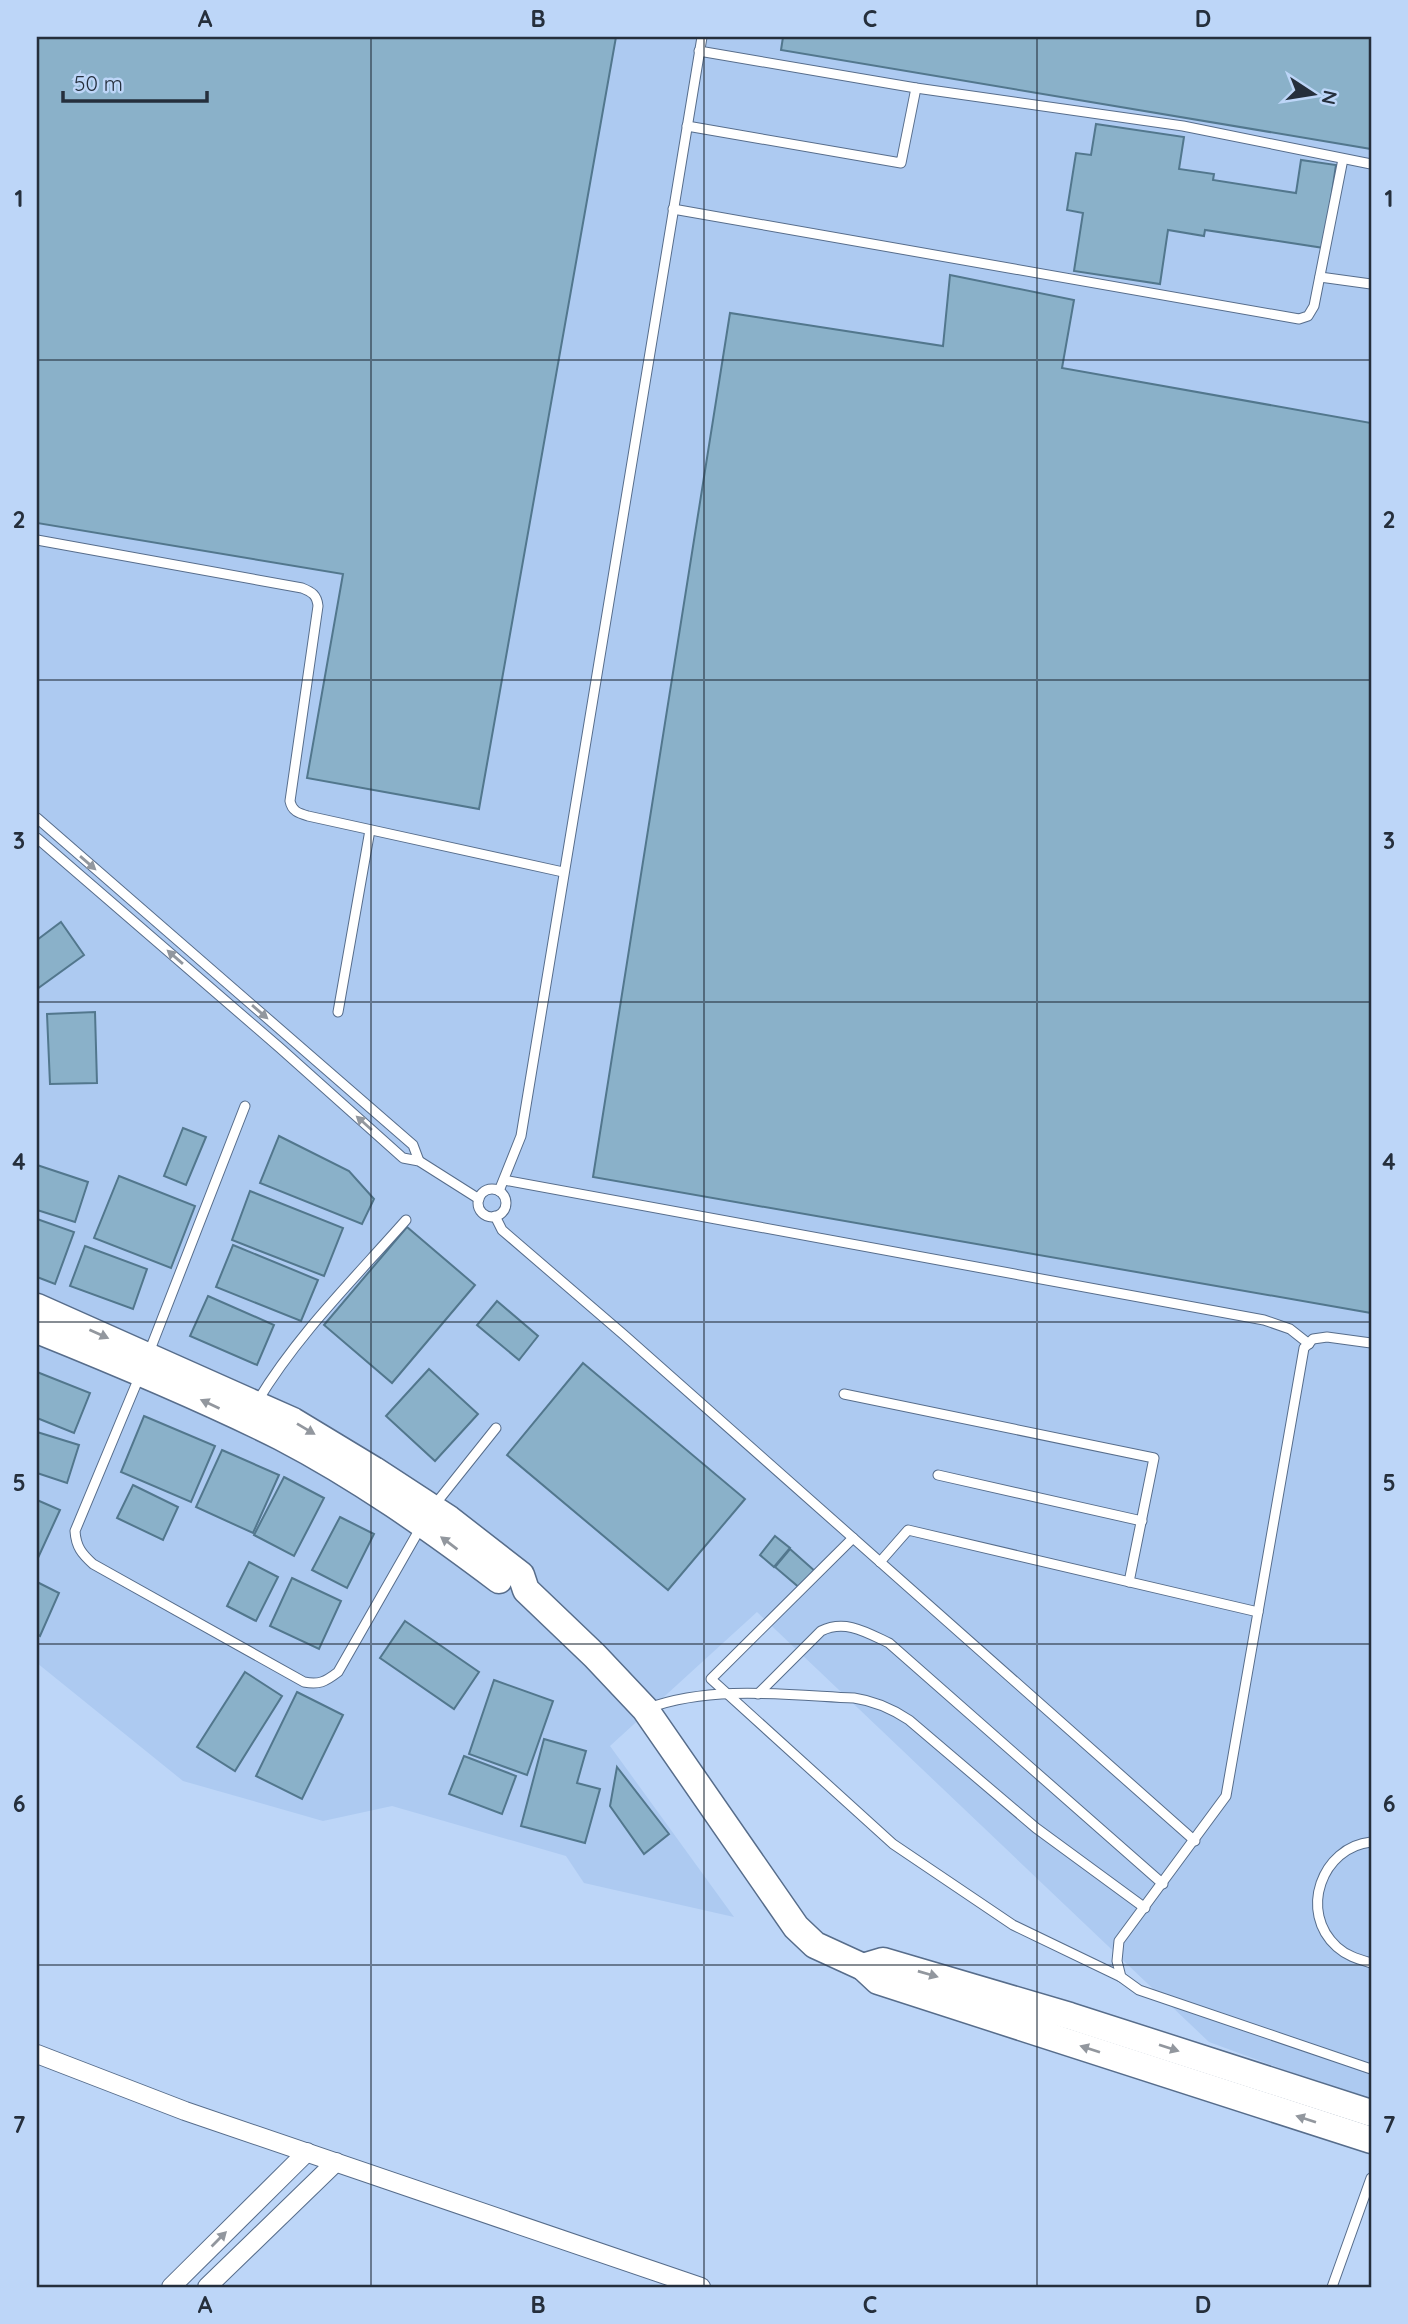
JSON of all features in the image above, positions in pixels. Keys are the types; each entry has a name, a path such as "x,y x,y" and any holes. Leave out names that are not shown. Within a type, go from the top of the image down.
{"street":[{"path":"37,1307 144,1364 252,1413 293,1421 428,1516 449,1518 521,1575 526,1590 595,1656 645,1709 796,1927 815,1945 863,1967 883,1961 1070,2016 1364,2124"},
{"path":"37,1330 144,1364"},
{"path":"37,2054 184,2111 702,2287"},
{"path":"171,2287 307,2152"},
{"path":"207,2287 336,2162"}],"lane":[{"path":"499,1191 521,1136 702,37"},
{"path":"699,51 916,88 1183,126 1371,164"},
{"path":"687,126 901,163 916,88"},
{"path":"673,209 1299,319 1308,316 1314,306 1343,159"},
{"path":"1320,277 1371,284"},
{"path":"37,540 312,592 317,598 318,606 289,801 291,808 297,813 563,872"},
{"path":"37,818 413,1145 419,1161"},
{"path":"338,1012 370,830"},
{"path":"37,838 403,1158 419,1161 479,1199"},
{"path":"245,1105 144,1364 75,1531 76,1543 81,1553 93,1564 304,1682 317,1685 326,1682 338,1672 428,1516 496,1428"},
{"path":"504,1180 1264,1320 1290,1329 1309,1344"},
{"path":"488,1190 499,1191 504,1196 506,1205 502,1212 495,1216 486,1215 480,1209 479,1199 488,1190"},
{"path":"495,1216 502,1230 645,1353 1195,1841"},
{"path":"252,1413 279,1366 406,1220"},
{"path":"1121,1977 1117,1961 1119,1941 1226,1797 1304,1348 1313,1339 1327,1337 1371,1343"},
{"path":"844,1394 1154,1458 1129,1582"},
{"path":"939,1475 1142,1521"},
{"path":"880,1562 908,1530 1258,1612"},
{"path":"853,1538 711,1679 726,1695 893,1844 1013,1925 1121,1977 1139,1990 1371,2069"},
{"path":"758,1694 821,1631 831,1626 844,1625 863,1630 889,1643 1163,1884"},
{"path":"645,1709 667,1701 758,1694 854,1698 893,1709 1036,1828 1145,1908"},
{"path":"1371,1842 1361,1843 1342,1852 1328,1867 1319,1887 1317,1908 1323,1928 1335,1946 1353,1958 1371,1963"},
{"path":"1332,2287 1371,2178"}],"shaded area":[{"path":"37,37 1371,37 1371,2102 1209,2042 757,1612 610,1746 734,1917 584,1883 566,1856 392,1806 323,1821 183,1781 37,1663"}],"building":[{"path":"37,37 616,37 479,809 307,778 343,574 37,523"},
{"path":"783,37 1371,37 1371,149 781,50"},
{"path":"1096,124 1184,137 1179,169 1214,174 1213,180 1296,193 1301,160 1336,165 1324,248 1205,230 1204,236 1168,230 1160,284 1074,271 1083,213 1067,210 1076,153 1091,155"},
{"path":"950,275 1074,300 1062,368 1371,423 1371,1313 593,1177 730,313 943,346"},
{"path":"61,922 84,955 37,989 37,940"},
{"path":"95,1012 97,1083 50,1084 47,1014"},
{"path":"183,1128 206,1137 186,1185 164,1176"},
{"path":"279,1136 349,1171 374,1199 362,1224 260,1183"},
{"path":"37,1165 88,1182 75,1222 37,1210"},
{"path":"119,1176 195,1206 171,1268 94,1238"},
{"path":"250,1191 343,1228 324,1276 232,1240"},
{"path":"37,1219 74,1232 55,1284 37,1277"},
{"path":"407,1227 475,1285 392,1383 324,1325"},
{"path":"233,1245 318,1280 301,1321 216,1287"},
{"path":"85,1246 147,1269 133,1309 70,1286"},
{"path":"208,1296 274,1325 257,1365 190,1336"},
{"path":"497,1301 538,1336 519,1360 477,1325"},
{"path":"583,1363 745,1499 668,1590 507,1455"},
{"path":"429,1369 478,1414 435,1461 386,1416"},
{"path":"37,1372 90,1393 74,1433 37,1418"},
{"path":"144,1416 215,1446 191,1502 121,1472"},
{"path":"37,1432 79,1445 67,1483 37,1473"},
{"path":"222,1450 279,1475 253,1533 196,1507"},
{"path":"284,1477 324,1498 294,1556 254,1535"},
{"path":"133,1485 178,1507 163,1540 117,1518"},
{"path":"37,1500 60,1510 37,1560"},
{"path":"340,1517 374,1534 347,1588 312,1570"},
{"path":"775,1536 790,1548 774,1567 760,1555"},
{"path":"790,1549 816,1572 801,1589 775,1567"},
{"path":"249,1562 278,1577 256,1621 227,1606"},
{"path":"292,1578 341,1601 319,1649 270,1626"},
{"path":"37,1582 59,1593 40,1636 37,1634"},
{"path":"405,1621 479,1672 454,1709 380,1658"},
{"path":"245,1672 282,1696 235,1771 197,1747"},
{"path":"494,1680 553,1701 527,1775 469,1754"},
{"path":"297,1692 343,1715 302,1799 256,1776"},
{"path":"544,1739 586,1751 577,1783 600,1789 585,1843 521,1826"},
{"path":"464,1756 516,1776 502,1814 449,1794"},
{"path":"617,1767 669,1834 644,1854 610,1806"}]}
